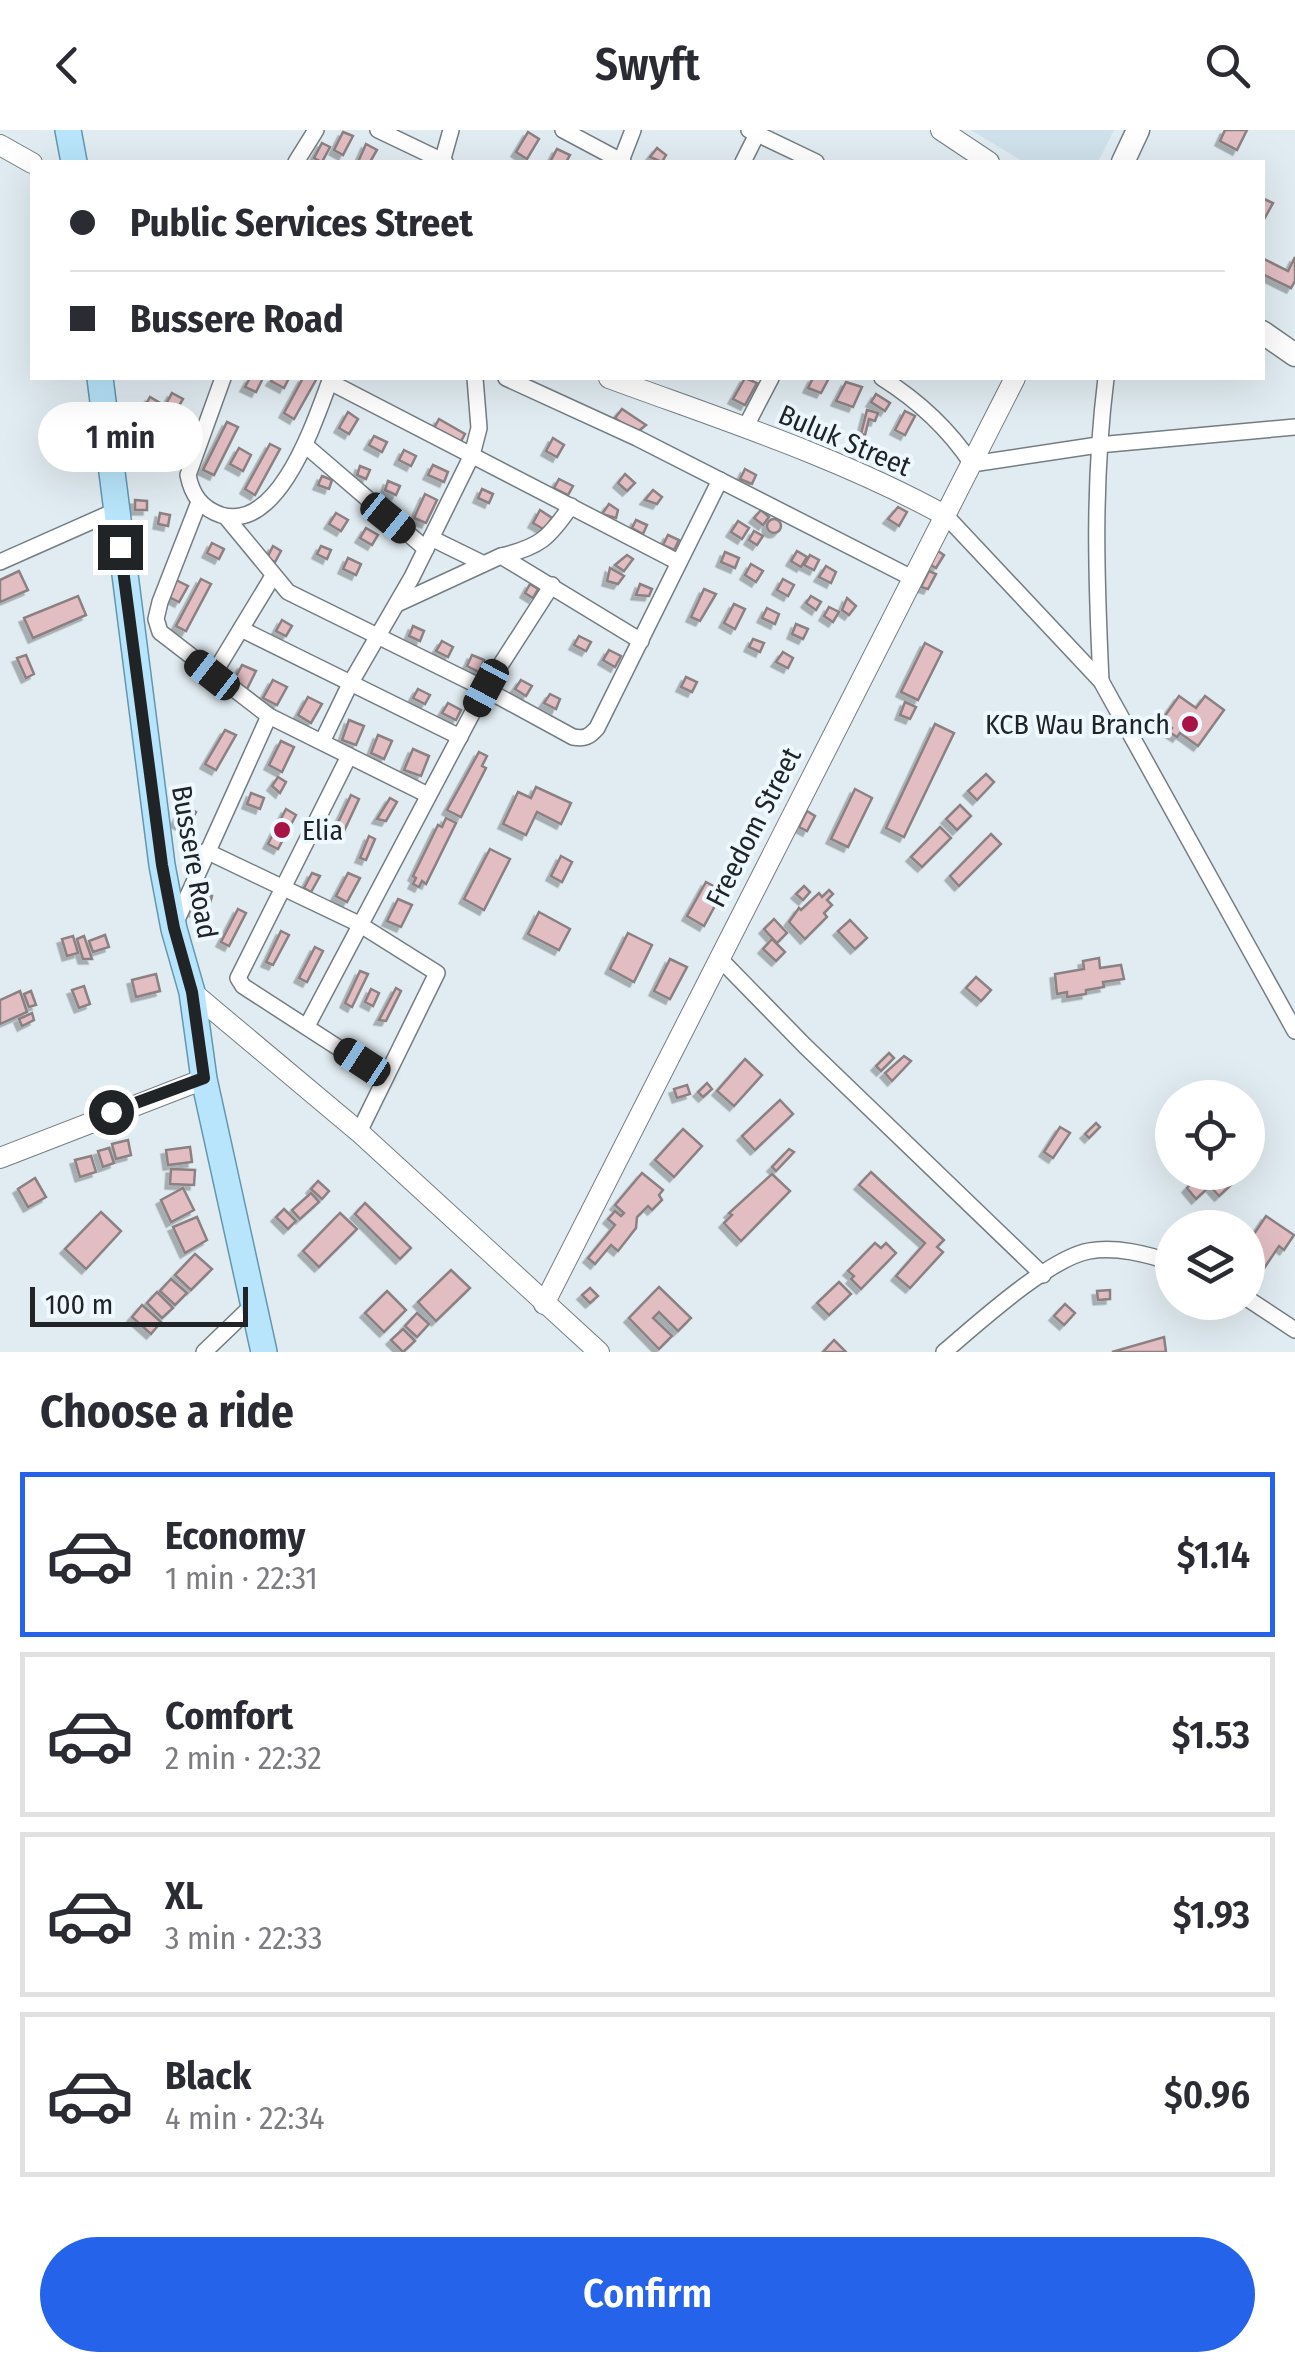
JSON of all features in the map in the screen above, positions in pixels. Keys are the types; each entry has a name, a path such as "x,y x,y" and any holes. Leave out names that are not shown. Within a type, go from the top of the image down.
{"main road":[{"path":"68,130 74,160"},
{"path":"1123,160 1138,130"},
{"path":"1265,334 1295,355"},
{"name":"Bussere Road","path":"100,380 152,798 174,928 192,992 204,1078 264,1352"}],"street":[{"path":"297,160 316,130"},
{"path":"378,130 439,160"},
{"path":"444,160 451,130"},
{"path":"563,130 618,160"},
{"path":"623,160 633,130"},
{"path":"941,130 986,160"},
{"path":"744,160 753,132 812,160"},
{"path":"0,144 30,162"},
{"path":"222,380 188,475 199,502 226,517 288,592 486,688 573,737 590,736 596,728 720,480"},
{"path":"226,517 241,516 282,487 305,445 330,380 678,562"},
{"path":"322,742 350,684 398,604 472,455 479,428 474,380"},
{"path":"510,380 637,438 914,578"},
{"name":"Buluk Street","path":"615,380 884,481 946,516"},
{"path":"745,428 770,380"},
{"path":"885,380 923,408 957,442 972,464 1098,445 1295,427"},
{"name":"Freedom Street","path":"544,1304 1014,380"},
{"path":"1101,681 1094,549 1098,445 1106,380"},
{"path":"305,445 429,544 482,563"},
{"path":"199,502 156,618 160,632 269,716 428,795"},
{"path":"398,604 482,563 540,543 551,536 571,506"},
{"path":"0,562 115,511"},
{"path":"946,516 1101,681 1295,1031"},
{"path":"501,556 641,642"},
{"path":"212,675 273,576"},
{"path":"307,1026 486,688 552,585"},
{"path":"241,629 460,737"},
{"path":"174,928 269,716"},
{"path":"349,756 238,978 242,986 385,1078"},
{"path":"206,852 359,924 437,973 359,1132"},
{"path":"720,958 1043,1275"},
{"path":"192,992 359,1132 596,1351"},
{"path":"0,1158 204,1078"},
{"path":"944,1352 1043,1275 1087,1250 1115,1250 1155,1259"},
{"path":"204,1352 254,1304"},
{"path":"1265,1310 1295,1330"}],"shaded area":[{"path":"971,130 1114,130 1099,160 1021,160"}],"building":[{"path":"1225,130 1247,130 1237,150 1220,141"},
{"path":"343,132 353,136 343,155 334,150"},
{"path":"528,132 539,139 527,159 516,152"},
{"path":"322,143 330,147 323,160 314,158"},
{"path":"366,144 377,150 371,160 359,160"},
{"path":"657,148 666,155 663,160 650,157"},
{"path":"557,149 570,155 567,160 551,160"},
{"path":"1265,199 1273,203 1265,218"},
{"path":"1295,257 1295,281 1291,288 1265,275 1265,260 1288,271"},
{"path":"249,380 262,380 256,392 245,387"},
{"path":"272,380 288,380 284,388"},
{"path":"302,380 316,380 294,419 284,413"},
{"path":"744,380 757,383 745,405 733,399"},
{"path":"812,380 828,380 821,393 808,388"},
{"path":"846,382 862,387 853,407 836,401"},
{"path":"172,393 183,399 169,423 159,417"},
{"path":"876,394 890,403 885,411 871,402"},
{"path":"150,397 162,404 157,412 145,406"},
{"path":"622,409 646,425 636,433 615,418"},
{"path":"867,410 878,413 875,421 869,419 865,435 861,434"},
{"path":"905,411 915,416 905,435 895,430"},
{"path":"348,412 358,419 349,434 339,428"},
{"path":"439,419 465,434 460,443 434,428"},
{"path":"227,422 238,427 214,475 203,470"},
{"path":"374,436 387,442 382,452 369,445"},
{"path":"553,438 564,445 557,457 546,451"},
{"path":"270,444 280,449 255,495 245,489"},
{"path":"239,448 251,455 243,471 230,464"},
{"path":"404,450 416,456 411,466 399,460"},
{"path":"433,465 448,472 444,482 428,475"},
{"path":"360,466 370,470 366,479 357,475"},
{"path":"745,469 756,475 752,484 740,479"},
{"path":"625,474 635,483 627,491 618,483"},
{"path":"322,476 332,480 329,489 318,485"},
{"path":"559,479 573,486 568,495 554,488"},
{"path":"388,481 400,486 396,495 385,490"},
{"path":"482,489 493,494 489,503 478,498"},
{"path":"653,490 662,497 657,504 645,500"},
{"path":"425,494 437,500 426,523 414,518"},
{"path":"135,500 147,501 147,510 135,510"},
{"path":"609,504 618,510 616,518 602,514"},
{"path":"898,507 907,512 899,526 888,519"},
{"path":"540,510 552,518 545,530 533,523"},
{"path":"761,510 769,517 763,525 754,518"},
{"path":"160,513 170,515 168,526 158,524"},
{"path":"336,513 348,520 341,531 329,524"},
{"path":"774,519 781,526 774,533 767,526"},
{"path":"636,520 647,525 643,534 632,528"},
{"path":"738,521 749,528 742,539 731,532"},
{"path":"366,528 378,535 372,545 360,538"},
{"path":"754,531 763,536 757,545 749,540"},
{"path":"668,535 679,540 674,550 663,545"},
{"path":"212,543 224,549 219,559 207,553"},
{"path":"273,546 281,551 275,562 267,558"},
{"path":"321,546 331,550 327,559 317,554"},
{"path":"797,551 807,557 801,567 791,561"},
{"path":"938,551 944,555 936,568 929,564"},
{"path":"725,552 739,558 735,568 721,562"},
{"path":"627,555 633,559 624,571 615,565"},
{"path":"810,555 819,560 814,570 804,565"},
{"path":"348,558 361,564 356,575 343,569"},
{"path":"751,564 763,571 756,582 745,575"},
{"path":"826,566 836,572 831,583 819,577"},
{"path":"610,568 624,576 618,584 607,581"},
{"path":"19,571 28,590 0,602 0,580"},
{"path":"929,571 936,574 928,589 921,587"},
{"path":"201,579 211,584 186,631 176,626"},
{"path":"783,579 794,585 788,596 777,590"},
{"path":"176,580 188,586 179,602 167,596"},
{"path":"530,584 538,589 533,598 525,593"},
{"path":"640,584 652,589 649,596 636,595"},
{"path":"704,589 716,594 700,621 691,617"},
{"path":"78,596 86,615 33,638 24,618"},
{"path":"811,596 821,602 816,610 806,603"},
{"path":"847,598 856,606 849,615 842,610"},
{"path":"734,604 745,609 735,629 724,623"},
{"path":"829,607 839,612 833,622 824,616"},
{"path":"767,608 779,614 775,624 762,618"},
{"path":"282,620 292,626 286,636 276,631"},
{"path":"796,624 808,629 803,639 792,634"},
{"path":"413,626 424,631 420,641 409,636"},
{"path":"579,636 591,642 586,651 574,645"},
{"path":"753,639 764,643 760,652 749,647"},
{"path":"442,641 453,647 448,657 436,651"},
{"path":"925,643 942,652 918,700 901,692"},
{"path":"609,650 621,656 615,667 603,660"},
{"path":"783,652 793,658 788,668 776,662"},
{"path":"26,655 34,674 26,678 17,658"},
{"path":"472,655 484,660 479,672 467,666"},
{"path":"242,665 256,671 246,691 232,684"},
{"path":"686,677 697,682 692,692 681,687"},
{"path":"273,680 287,687 277,705 263,698"},
{"path":"521,680 532,686 526,696 515,689"},
{"path":"418,689 430,695 425,704 413,698"},
{"path":"550,694 560,699 556,709 544,703"},
{"name":"KCB Wau Branch","path":"1179,696 1196,708 1205,696 1224,710 1198,746 1180,733 1177,737 1169,732 1172,728 1162,720"},
{"path":"308,697 322,704 311,723 298,715"},
{"path":"905,702 916,707 910,719 900,715"},
{"path":"448,703 461,710 456,720 442,713"},
{"path":"349,720 364,726 356,745 342,740"},
{"path":"935,724 954,733 904,837 886,828"},
{"path":"225,730 236,735 216,770 205,764"},
{"path":"378,735 392,741 384,759 371,753"},
{"path":"281,741 294,747 282,772 269,765"},
{"path":"413,749 429,756 421,776 404,770"},
{"path":"479,752 487,756 482,766 486,768 461,817 447,810"},
{"path":"986,774 994,782 977,800 968,791"},
{"path":"278,777 286,782 280,793 272,786"},
{"path":"536,787 571,803 561,824 537,812 526,835 503,824 518,792 531,798"},
{"path":"855,789 872,798 848,847 831,839"},
{"path":"251,793 264,798 260,809 247,804"},
{"path":"351,795 359,799 344,831 336,827"},
{"path":"390,798 397,802 386,821 377,819"},
{"path":"184,805 196,812 187,829 175,822"},
{"path":"960,805 971,816 957,830 946,819"},
{"name":"Elia","path":"286,809 296,815 278,849 268,844"},
{"path":"807,811 815,816 807,831 799,827"},
{"path":"446,818 456,823 426,884 422,881 419,887 413,884 413,876 438,825 442,827"},
{"path":"940,827 951,838 922,867 911,857"},
{"path":"991,834 1001,844 959,886 950,876"},
{"path":"369,836 375,839 366,860 360,858"},
{"path":"490,849 510,859 484,910 464,899"},
{"path":"561,856 572,862 562,882 551,876"},
{"path":"312,873 320,876 311,892 304,888"},
{"path":"348,873 360,878 347,902 336,896"},
{"path":"706,882 723,891 704,926 687,916"},
{"path":"804,886 810,892 803,900 796,894"},
{"path":"829,890 833,894 827,900 832,905 824,913 827,917 805,939 789,922 799,908"},
{"path":"201,892 212,896 207,913 194,912"},
{"path":"398,899 412,905 401,927 387,921"},
{"path":"238,909 246,913 229,946 221,942"},
{"path":"539,912 570,929 559,950 528,934"},
{"path":"774,919 787,933 777,943 764,929"},
{"path":"850,920 867,938 855,949 838,931"},
{"path":"281,931 289,935 273,965 266,962"},
{"path":"628,933 652,945 634,982 610,969"},
{"path":"105,935 109,947 93,952 89,941"},
{"path":"73,936 78,953 67,956 62,939"},
{"path":"84,936 92,959 83,959 77,939"},
{"path":"772,939 785,952 776,961 763,949"},
{"path":"315,947 323,951 307,982 299,978"},
{"path":"1099,958 1100,968 1121,965 1124,979 1103,982 1104,987 1086,990 1086,994 1057,994 1055,974 1084,969 1083,961"},
{"path":"670,959 687,967 670,999 654,991"},
{"path":"360,971 368,974 352,1007 345,1003"},
{"path":"156,974 160,991 136,997 132,980"},
{"path":"976,977 991,990 981,1001 966,988"},
{"path":"84,986 90,1004 79,1008 72,990"},
{"path":"396,988 401,991 386,1021 379,1020"},
{"path":"371,989 379,993 373,1006 365,1002"},
{"path":"20,991 27,1012 0,1024 0,1000"},
{"path":"31,991 36,1005 29,1007 24,994"},
{"path":"32,1013 34,1020 22,1026 19,1019"},
{"path":"889,1053 894,1058 881,1071 876,1066"},
{"path":"904,1056 911,1061 892,1081 885,1073"},
{"path":"745,1059 762,1075 734,1106 717,1091"},
{"path":"707,1083 712,1089 703,1097 698,1092"},
{"path":"687,1085 690,1094 677,1098 674,1089"},
{"path":"780,1100 793,1114 755,1150 742,1136"},
{"path":"1096,1123 1100,1127 1089,1138 1085,1134"},
{"path":"1060,1127 1070,1133 1053,1158 1044,1152"},
{"path":"683,1129 702,1146 674,1177 655,1160"},
{"path":"128,1140 131,1155 116,1159 112,1144"},
{"path":"190,1147 192,1162 168,1165 166,1150"},
{"path":"109,1148 114,1163 103,1167 98,1151"},
{"path":"789,1149 794,1152 776,1171 772,1167"},
{"path":"91,1156 96,1172 80,1177 75,1160"},
{"path":"171,1169 195,1170 194,1185 170,1184"},
{"path":"871,1172 944,1240 937,1247 943,1252 910,1288 896,1276 925,1243 859,1185"},
{"path":"642,1173 663,1190 659,1195 662,1200 637,1217 636,1228 618,1251 611,1245 595,1264 588,1258 615,1225 608,1219 615,1211 621,1216 624,1213 615,1205"},
{"path":"772,1174 790,1191 741,1241 724,1223 732,1215 729,1213"},
{"path":"35,1178 46,1197 28,1207 18,1189"},
{"path":"318,1181 329,1191 322,1199 311,1189"},
{"path":"183,1188 194,1210 171,1222 161,1200"},
{"path":"1189,1190 1206,1190 1196,1199"},
{"path":"311,1193 319,1202 300,1219 292,1210"},
{"path":"365,1203 411,1248 400,1259 355,1214"},
{"path":"284,1209 296,1221 288,1229 276,1217"},
{"path":"101,1212 121,1231 86,1269 65,1249"},
{"path":"340,1213 357,1229 319,1267 303,1251"},
{"path":"197,1217 207,1240 185,1253 173,1227"},
{"path":"1265,1218 1294,1235 1284,1250 1279,1246 1265,1267"},
{"path":"875,1243 881,1248 886,1243 896,1253 861,1289 848,1271"},
{"path":"195,1254 212,1269 191,1290 175,1275"},
{"path":"451,1270 470,1288 436,1321 418,1302"},
{"path":"171,1279 187,1293 175,1305 160,1291"},
{"path":"839,1282 851,1294 829,1315 817,1303"},
{"path":"659,1287 691,1318 678,1331 659,1312 653,1318 672,1336 659,1349 629,1318"},
{"path":"590,1288 598,1296 590,1303 582,1295"},
{"path":"1110,1290 1110,1299 1098,1300 1097,1291"},
{"path":"387,1291 406,1310 384,1332 365,1313"},
{"path":"157,1292 173,1308 162,1318 147,1303"},
{"path":"1065,1304 1075,1313 1064,1325 1054,1316"},
{"path":"142,1305 161,1322 151,1334 132,1317"},
{"path":"417,1313 429,1324 417,1337 405,1326"},
{"path":"403,1329 415,1341 403,1352 391,1340"},
{"path":"1164,1337 1166,1352 1112,1352"},
{"path":"834,1340 846,1352 823,1352"}],"place":[{"name":"KCB Wau Branch","path":"1190,724"},
{"name":"Elia","path":"282,830"}],"route":[{"path":"111,1112 204,1078 192,992 162,865 120,547"}]}
